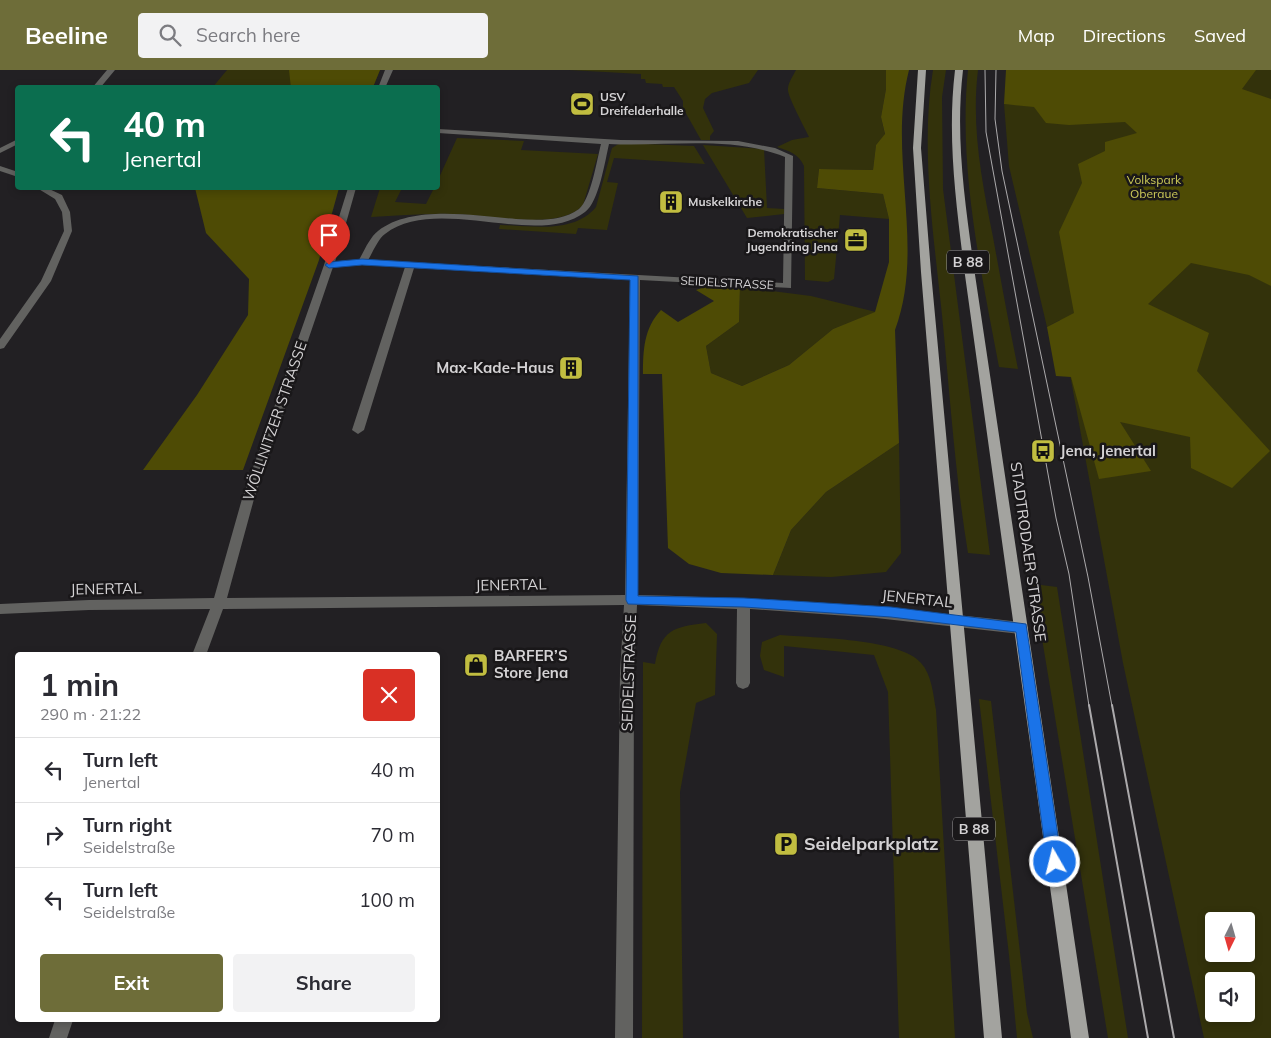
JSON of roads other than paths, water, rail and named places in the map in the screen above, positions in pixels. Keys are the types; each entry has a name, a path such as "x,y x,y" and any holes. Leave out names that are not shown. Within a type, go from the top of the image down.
{"main road":[{"name":"B 88","path":"922,70 917,148 955,619 993,1038"},
{"name":"STADTRODAER STRASSE","path":"959,70 955,110 958,180 1080,1038"}],"street":[{"path":"98,85 111,70"},
{"path":"382,85 389,70"},
{"path":"362,262 380,233 404,220 444,216 542,223 564,219 583,210 591,197 606,140 440,131"},
{"name":"SEIDELSTRASSE","path":"329,265 362,262 788,286 789,156 773,148 748,144 606,140"},
{"path":"0,152 15,143"},
{"path":"0,168 15,174"},
{"path":"0,346 46,281 68,230 66,212 59,197 45,190"},
{"name":"WÖLLNITZER STRASSE","path":"201,652 218,605 248,500 329,265 351,190"},
{"path":"358,430 410,265"},
{"name":"SEIDELSTRASSE","path":"624,1038 627,672 632,600 635,278"},
{"name":"JENERTAL","path":"0,609 89,604 218,605 632,600 744,602 891,612 1021,628"},
{"path":"743,683 744,602"},
{"path":"58,1038 63,1022"}],"tram line":[{"path":"985,70 986,132 1056,518 1069,574 1089,706"},
{"path":"996,70 995,119 1002,171 1088,577 1112,706"},
{"path":"1089,705 1148,1038"},
{"path":"1112,705 1174,1038"}],"place":[{"name":"USV Dreifelderhalle","path":"582,104"},
{"name":"Muskelkirche","path":"671,202"},
{"name":"Demokratischer Jugendring Jena","path":"856,240"},
{"name":"Max-Kade-Haus","path":"571,368"},
{"name":"Jena, Jenertal","path":"1043,451"},
{"name":"BARFER’S Store Jena","path":"476,665"},
{"name":"Seidelparkplatz","path":"786,844"}],"park label":[{"name":"Volkspark Oberaue","path":"1154,187"}]}
